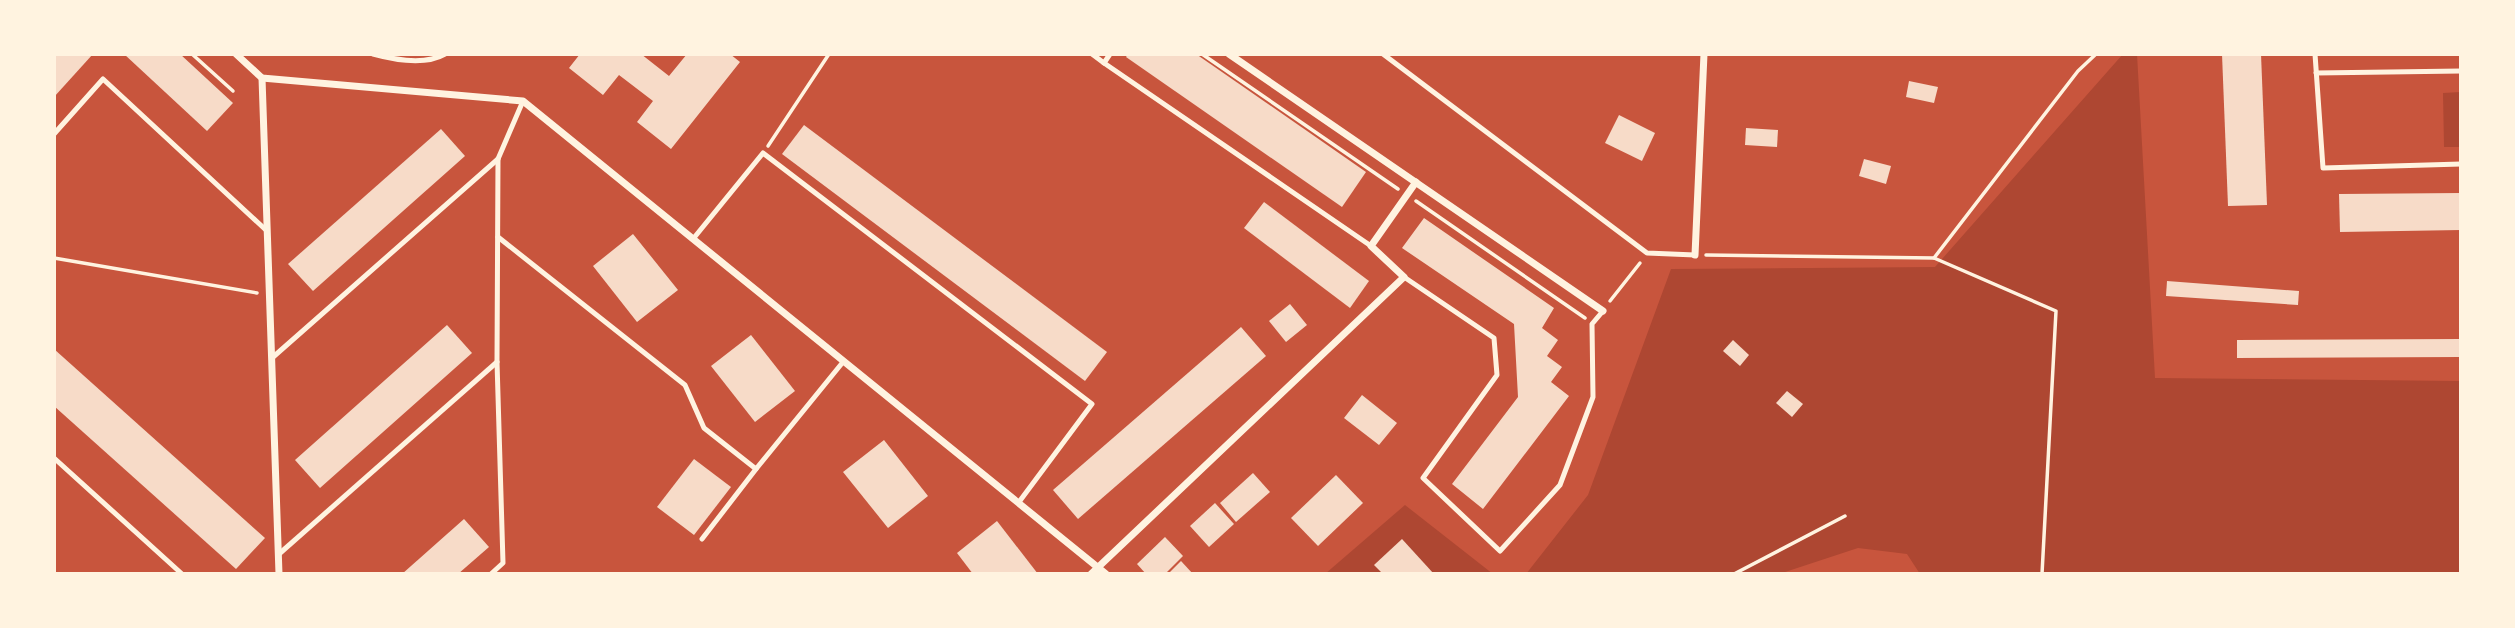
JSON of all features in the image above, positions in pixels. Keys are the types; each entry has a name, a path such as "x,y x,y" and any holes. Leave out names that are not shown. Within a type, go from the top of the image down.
{"street":[{"path":"236,54 262,78 523,101 1106,574"},
{"path":"1229,54 1603,311"},
{"path":"1695,255 1704,54"},
{"path":"262,78 278,574"},
{"path":"1091,574 1404,277 1371,246 1416,182"}],"lane":[{"path":"373,54 434,61 445,54"},
{"path":"1092,54 1371,246"},
{"path":"1104,63 1110,54"},
{"path":"1383,54 1647,253 1695,255"},
{"path":"2315,54 2323,168 2461,164"},
{"path":"2316,74 2461,71"},
{"path":"54,134 103,79 268,231"},
{"path":"491,574 503,563 497,362 498,159 523,101"},
{"path":"693,239 763,153 1092,404 1019,502"},
{"path":"271,358 498,159"},
{"path":"498,237 685,385 704,429 756,469"},
{"path":"1404,277 1494,338 1497,375 1423,478 1500,551 1560,485 1593,397 1592,324 1603,311"},
{"path":"278,554 497,362"},
{"path":"702,539 843,362"},
{"path":"54,458 182,574"}],"path":[{"path":"192,54 233,91"},
{"path":"763,153 829,54"},
{"path":"1934,258 2078,71 2096,54"},
{"path":"1603,311 1647,253"},
{"path":"1695,255 1934,258 2056,311 2042,574"},
{"path":"54,258 270,295"},
{"path":"1734,574 1845,516"}],"shaded area":[{"path":"2123,54 2137,54 2155,378 2461,381 2461,574 1920,574 1907,554 1858,548 1779,574 1526,574 1588,495 1671,269 1935,267"},
{"path":"2461,92 2461,147 2444,147 2443,93"},
{"path":"1405,505 1493,574 1325,574"}],"building":[{"path":"54,54 93,54 54,97"},
{"path":"124,54 180,54 233,103 207,131"},
{"path":"580,54 641,54 669,76 687,54 730,54 740,62 671,149 637,122 653,101 619,75 603,95 569,68"},
{"path":"1128,54 1196,54 1366,172 1342,207 1126,57"},
{"path":"2222,54 2261,54 2267,205 2228,206"},
{"path":"1909,81 1938,87 1934,103 1906,97"},
{"path":"1619,115 1655,133 1642,161 1605,143"},
{"path":"804,125 1107,352 1085,381 782,154"},
{"path":"1746,128 1778,130 1777,147 1745,145"},
{"path":"441,129 465,156 313,291 288,264"},
{"path":"1864,159 1891,166 1886,184 1859,176"},
{"path":"2461,193 2461,230 2340,232 2339,194"},
{"path":"1264,202 1369,281 1350,308 1244,228"},
{"path":"1424,218 1554,308 1542,328 1558,340 1547,356 1562,367 1551,382 1569,396 1483,509 1452,484 1518,397 1514,324 1402,248"},
{"path":"633,234 678,290 637,322 593,266"},
{"path":"2167,281 2299,291 2298,305 2166,296"},
{"path":"1290,304 1307,325 1286,342 1269,321"},
{"path":"447,325 472,353 320,488 295,460"},
{"path":"1241,327 1266,356 1078,519 1053,490"},
{"path":"751,335 795,391 755,422 711,366"},
{"path":"2461,339 2461,357 2237,358 2237,340"},
{"path":"1733,340 1749,355 1740,366 1723,351"},
{"path":"54,349 265,538 236,569 54,406"},
{"path":"1787,391 1803,404 1792,417 1776,403"},
{"path":"1362,395 1397,423 1379,445 1344,418"},
{"path":"884,440 928,496 888,528 843,472"},
{"path":"694,459 731,487 694,535 657,507"},
{"path":"1253,473 1270,492 1236,522 1220,503"},
{"path":"1336,475 1363,503 1318,546 1291,518"},
{"path":"1215,503 1234,524 1209,547 1190,526"},
{"path":"464,519 489,547 458,574 402,574"},
{"path":"997,521 1038,574 973,574 957,553"},
{"path":"1165,537 1183,556 1165,574 1146,574 1137,564"},
{"path":"1402,539 1434,574 1383,574 1374,565"},
{"path":"1181,561 1193,574 1168,574"}]}
